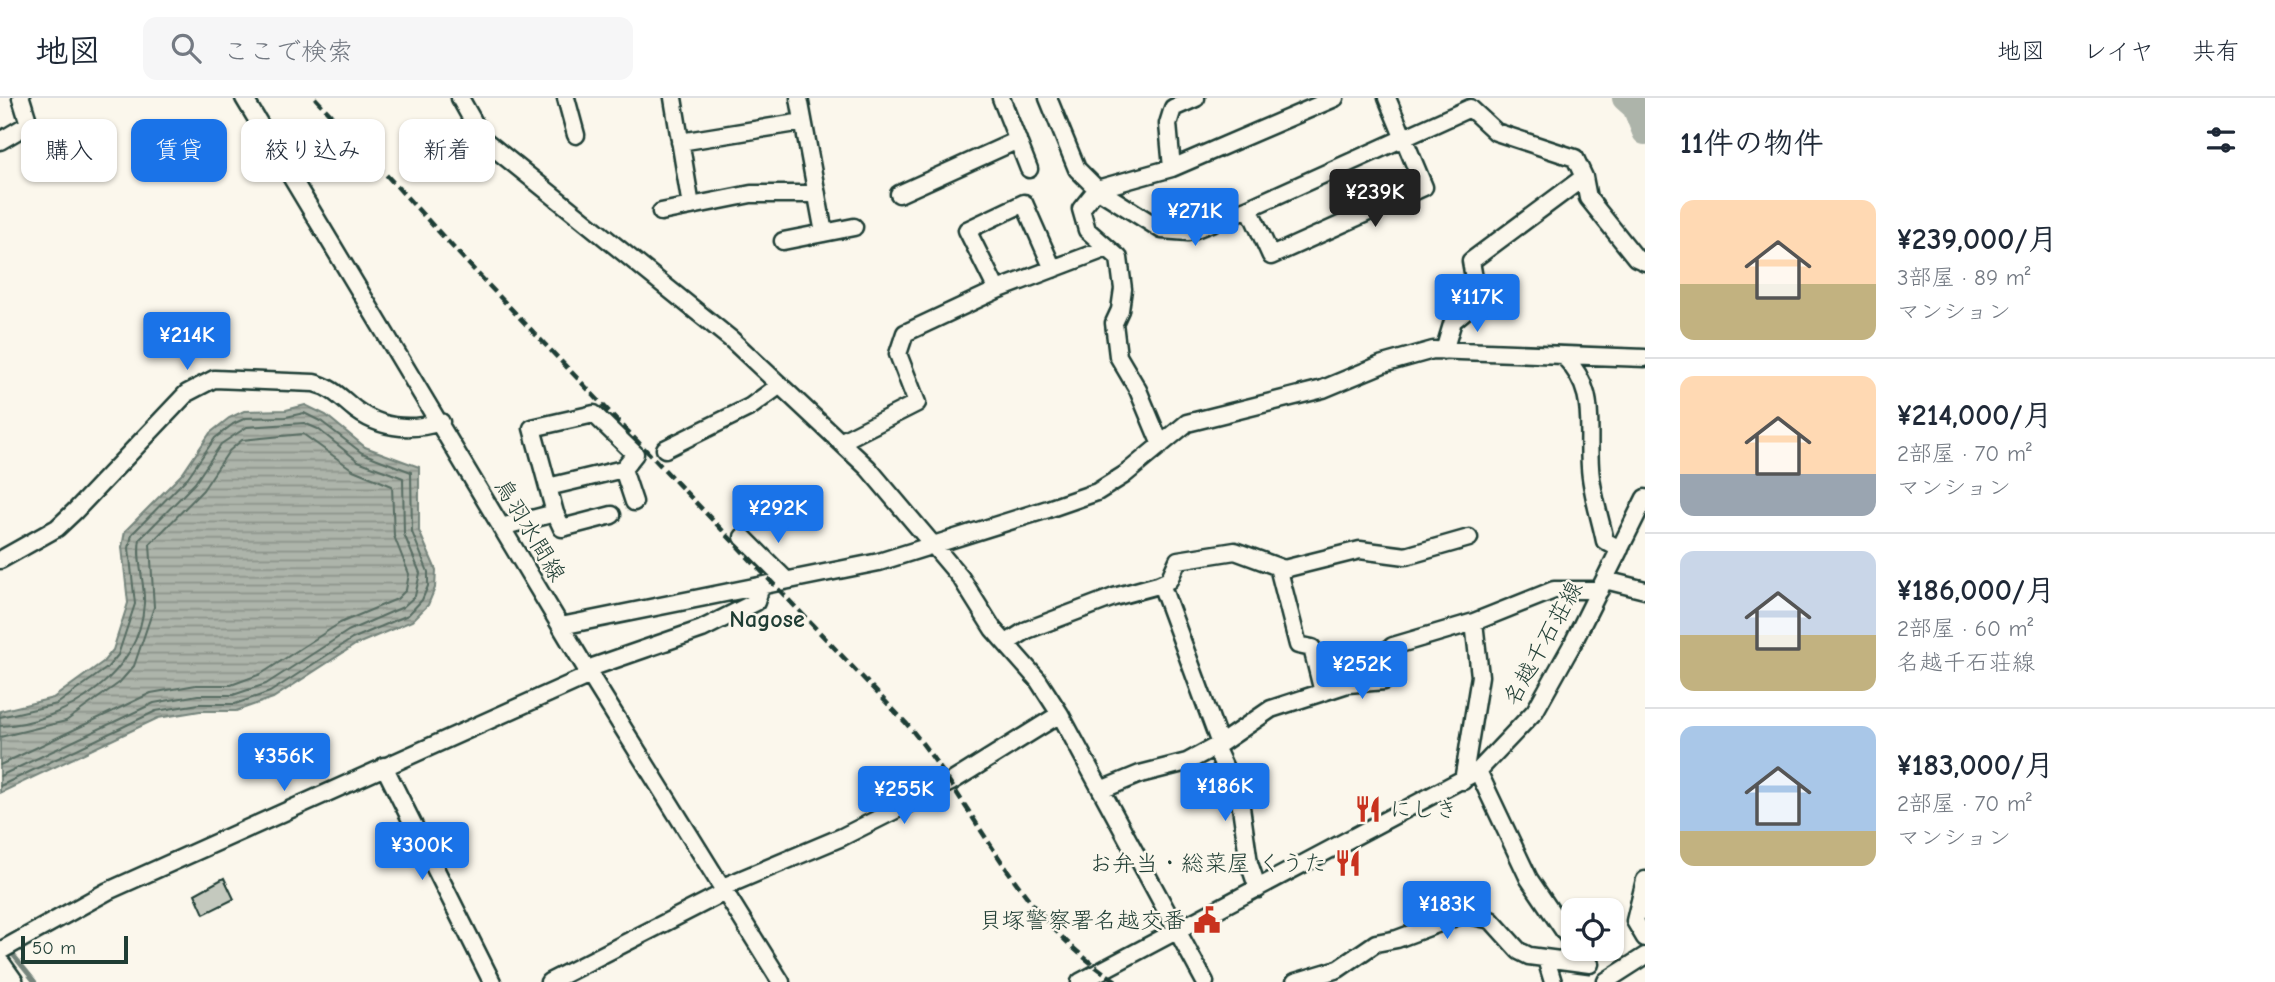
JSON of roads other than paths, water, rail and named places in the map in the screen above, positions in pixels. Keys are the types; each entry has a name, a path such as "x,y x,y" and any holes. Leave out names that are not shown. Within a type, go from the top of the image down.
{"main road":[{"path":"0,965 12,982"}],"street":[{"path":"0,141 29,124 21,98"},
{"name":"鳥羽水間線","path":"244,98 588,672 780,982"},
{"path":"460,98 483,139 732,340 876,477 961,578 993,629 1008,642 1060,714 1205,982"},
{"path":"566,98 576,135"},
{"path":"673,98 691,206"},
{"path":"799,98 824,233"},
{"path":"1001,98 1029,169"},
{"path":"1048,98 1077,169 1097,189 1162,230 1188,232 1249,208 1470,108 1496,132 1575,158 1584,177 1588,198 1636,258 1645,262"},
{"path":"1172,168 1168,124 1175,103 1196,98"},
{"path":"1161,445 1138,390 1118,356 1114,323 1120,310 1123,289 1119,258 1105,249 1087,230 1081,209 1097,189 1172,168 1335,98"},
{"path":"1249,208 1270,256 1424,187 1387,98"},
{"path":"680,142 803,122"},
{"path":"899,194 1018,140"},
{"path":"1444,351 1453,321 1472,305 1477,296 1471,261 1584,177"},
{"path":"661,212 751,194 817,194"},
{"path":"997,290 967,230 1024,203 1053,269"},
{"path":"783,241 854,227"},
{"path":"841,442 917,402 898,354 905,333 997,290 1105,249"},
{"path":"561,626 879,562 1097,492 1124,475 1161,445 1169,435 1187,423 1323,389 1383,364 1433,350 1645,358"},
{"path":"1563,355 1579,373 1586,388 1590,469 1605,541 1620,549"},
{"path":"0,560 57,528 187,393 215,379 314,383 327,386 359,412 383,424 420,429 440,422"},
{"path":"665,449 750,407 780,385"},
{"path":"548,487 623,469 635,454 594,414 532,428 555,513 562,528 612,515"},
{"path":"623,469 634,502"},
{"name":"名越千石荘線","path":"1080,982 1478,771 1535,711 1645,498"},
{"path":"501,527 555,513"},
{"path":"743,537 786,579"},
{"path":"1008,642 1027,630 1114,597 1161,584 1169,580 1178,560 1235,551 1284,569 1360,550 1406,556 1469,538"},
{"path":"1278,567 1298,645 1312,648 1323,692"},
{"path":"1161,584 1218,746 1240,800 1249,863 1258,888"},
{"path":"1101,790 1140,774 1187,762 1218,746 1271,709 1348,684 1385,681 1385,652 1393,646 1474,622 1554,590 1602,585 1645,590"},
{"path":"0,951 108,891 588,672 702,629 756,602 761,586"},
{"path":"1463,780 1480,676 1474,622"},
{"path":"550,982 724,889 842,837 951,782 1060,714"},
{"path":"384,766 492,982"},
{"path":"1478,771 1529,879 1561,926"},
{"path":"1645,880 1635,920 1645,938"},
{"path":"1295,982 1338,969 1361,957 1376,943 1397,939 1464,914 1491,920 1519,951 1546,959 1590,964"},
{"path":"1588,961 1607,981 1645,956"},
{"path":"1546,959 1553,982"}],"water":[{"path":"305,405 326,415 365,447 419,467 419,531 436,570 435,588 428,605 412,621 355,645 273,698 236,711 200,711 158,718 0,793 0,711 53,698 103,662 113,650 128,603 122,547 125,531 183,473 210,433 229,418 244,411 286,410"}],"waterway":[{"path":"1625,98 1635,107 1645,132"},
{"path":"10,951 35,982"}],"railway":[{"path":"315,98 477,273 906,723 1026,895 1053,927 1083,956 1118,982"}],"place":[{"name":"にしき","path":"1368,809"},
{"name":"お弁当・総菜屋 くうた","path":"1348,863"},
{"name":"貝塚警察署名越交番","path":"1207,920"}],"district":[{"name":"Nagose","path":"767,619"}]}
